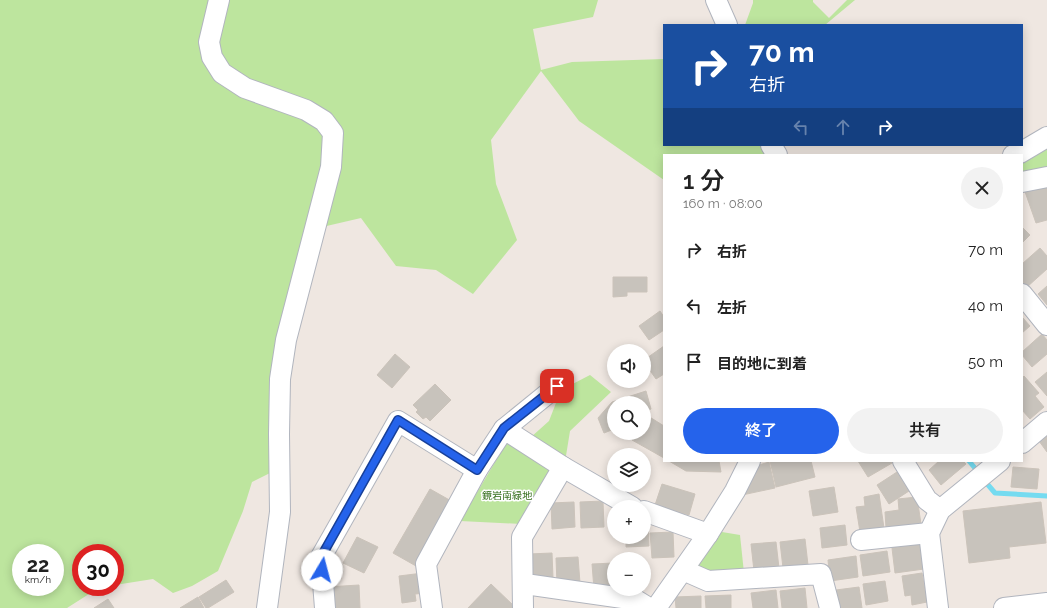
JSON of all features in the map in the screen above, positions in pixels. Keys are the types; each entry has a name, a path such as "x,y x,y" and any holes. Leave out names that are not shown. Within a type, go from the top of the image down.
{"street":[{"path":"219,0 209,42 212,57 222,73 246,88 306,110 324,121 333,133 331,167 286,340 280,379 280,512 267,608"},
{"path":"716,0 727,24"},
{"path":"1016,154 1047,137"},
{"path":"1023,182 1047,177"},
{"path":"1023,295 1047,325"},
{"path":"432,608 426,564 477,470 504,428 557,386"},
{"path":"325,608 321,557 398,420 477,470"},
{"path":"1023,442 1047,422"},
{"path":"504,428 563,467 620,500"},
{"path":"656,608 708,534 735,491 750,462"},
{"path":"904,462 927,500 940,510"},
{"path":"938,608 929,533 940,510 973,484 991,464"},
{"path":"523,608 522,537 563,467"},
{"path":"651,514 708,534"},
{"path":"861,540 929,533"},
{"path":"683,570 708,581 821,574 830,608"},
{"path":"523,586 532,585 636,600 649,608"},
{"path":"1004,608 1047,603"}],"green space":[{"path":"0,0 598,0 593,17 533,29 541,70 572,62 663,59 663,146 767,146 768,154 663,154 663,179 579,121 541,71 491,140 496,184 517,240 473,294 436,270 396,266 361,218 305,231 272,472 252,482 243,511 218,571 192,586 173,593 153,579 124,584 124,544 72,544 72,596 86,596 67,608 0,608"},
{"path":"753,0 813,0 813,2 829,18 847,0 855,0 826,24 745,24"},
{"path":"1047,145 1047,172 1023,177 1023,157"},
{"path":"590,375 611,392 570,431 565,462 530,438 549,421 561,390"},
{"name":"鏡岩南緑地","path":"507,442 552,468 521,524 460,521"},
{"path":"716,531 740,535 744,573 714,576 693,566"}],"building":[{"path":"1047,178 1047,220 1036,223 1023,186"},
{"path":"1023,228 1030,235 1023,242"},
{"path":"1040,248 1047,256 1047,269 1027,287 1023,282 1023,263"},
{"path":"613,277 647,277 647,292 627,292 627,296 613,297"},
{"path":"1047,286 1047,305 1038,294"},
{"path":"660,311 663,316 663,331 649,340 639,326"},
{"path":"1023,318 1030,326 1023,332"},
{"path":"1042,334 1047,340 1047,354 1032,367 1023,356 1023,351"},
{"path":"663,347 663,375 656,379 651,372 651,355"},
{"path":"395,354 410,367 392,388 377,375"},
{"path":"1047,372 1047,396 1035,382"},
{"path":"1024,376 1039,393 1035,396 1044,407 1030,419 1023,411"},
{"path":"435,384 451,400 430,421 426,417 423,419 416,412 418,410 413,405"},
{"path":"646,391 647,396 631,396"},
{"path":"607,408 607,432 604,433 598,418"},
{"path":"651,418 663,425 663,457 651,451 651,448 646,448 632,440 651,440"},
{"path":"1047,434 1047,452 1039,441"},
{"path":"671,462 719,462 721,472 686,471"},
{"path":"769,462 775,488 742,495 756,466"},
{"path":"770,462 811,462 815,477 776,487"},
{"path":"859,462 892,462 892,463 868,477"},
{"path":"938,462 964,462 966,464 941,485 929,470"},
{"path":"1013,467 1039,469 1037,489 1011,487"},
{"path":"897,472 909,491 889,504 877,485"},
{"path":"662,484 695,494 689,515 655,505"},
{"path":"834,487 838,512 813,516 809,491"},
{"path":"430,489 453,502 416,566 393,553"},
{"path":"879,494 884,528 860,532 856,507 865,506 864,497"},
{"path":"917,497 921,524 886,528 885,512 899,510 898,499"},
{"path":"603,501 604,527 581,528 580,502"},
{"path":"574,502 575,527 552,529 551,503"},
{"path":"1041,502 1046,543 1009,547 1010,558 969,563 963,511"},
{"path":"845,525 847,545 822,548 820,528"},
{"path":"673,532 674,557 652,558 651,533"},
{"path":"357,537 378,547 364,573 343,563"},
{"path":"805,539 808,565 783,568 780,542"},
{"path":"776,542 779,568 754,571 751,544"},
{"path":"626,544 649,544 649,546 626,547"},
{"path":"921,544 924,569 895,573 892,548"},
{"path":"887,551 890,572 863,576 860,555"},
{"path":"552,553 553,578 530,579 529,554"},
{"path":"856,556 858,577 830,581 828,560"},
{"path":"578,557 580,583 557,584 556,558"},
{"path":"607,563 607,588 594,589 592,564"},
{"path":"423,573 426,593 415,594 416,601 402,603 399,576"},
{"path":"922,573 927,602 912,605 911,595 905,596 902,576"},
{"path":"226,580 234,592 206,608 199,597"},
{"path":"885,581 888,601 866,605 863,584"},
{"path":"491,584 514,606 513,608 468,608"},
{"path":"359,585 360,608 328,608 327,587"},
{"path":"859,587 862,608 838,608 836,590"},
{"path":"805,588 807,608 782,608 780,591"},
{"path":"776,590 778,608 753,608 751,593"},
{"path":"731,595 731,608 706,608 705,596"},
{"path":"701,596 701,608 676,608 675,597"},
{"path":"198,597 204,608 180,608"},
{"path":"108,599 114,608 94,608"}],"waterway":[{"path":"970,462 979,473"},
{"path":"983,479 995,493 1047,496"}],"route":[{"path":"322,570 321,557 398,420 477,470 504,428 557,386"}]}
